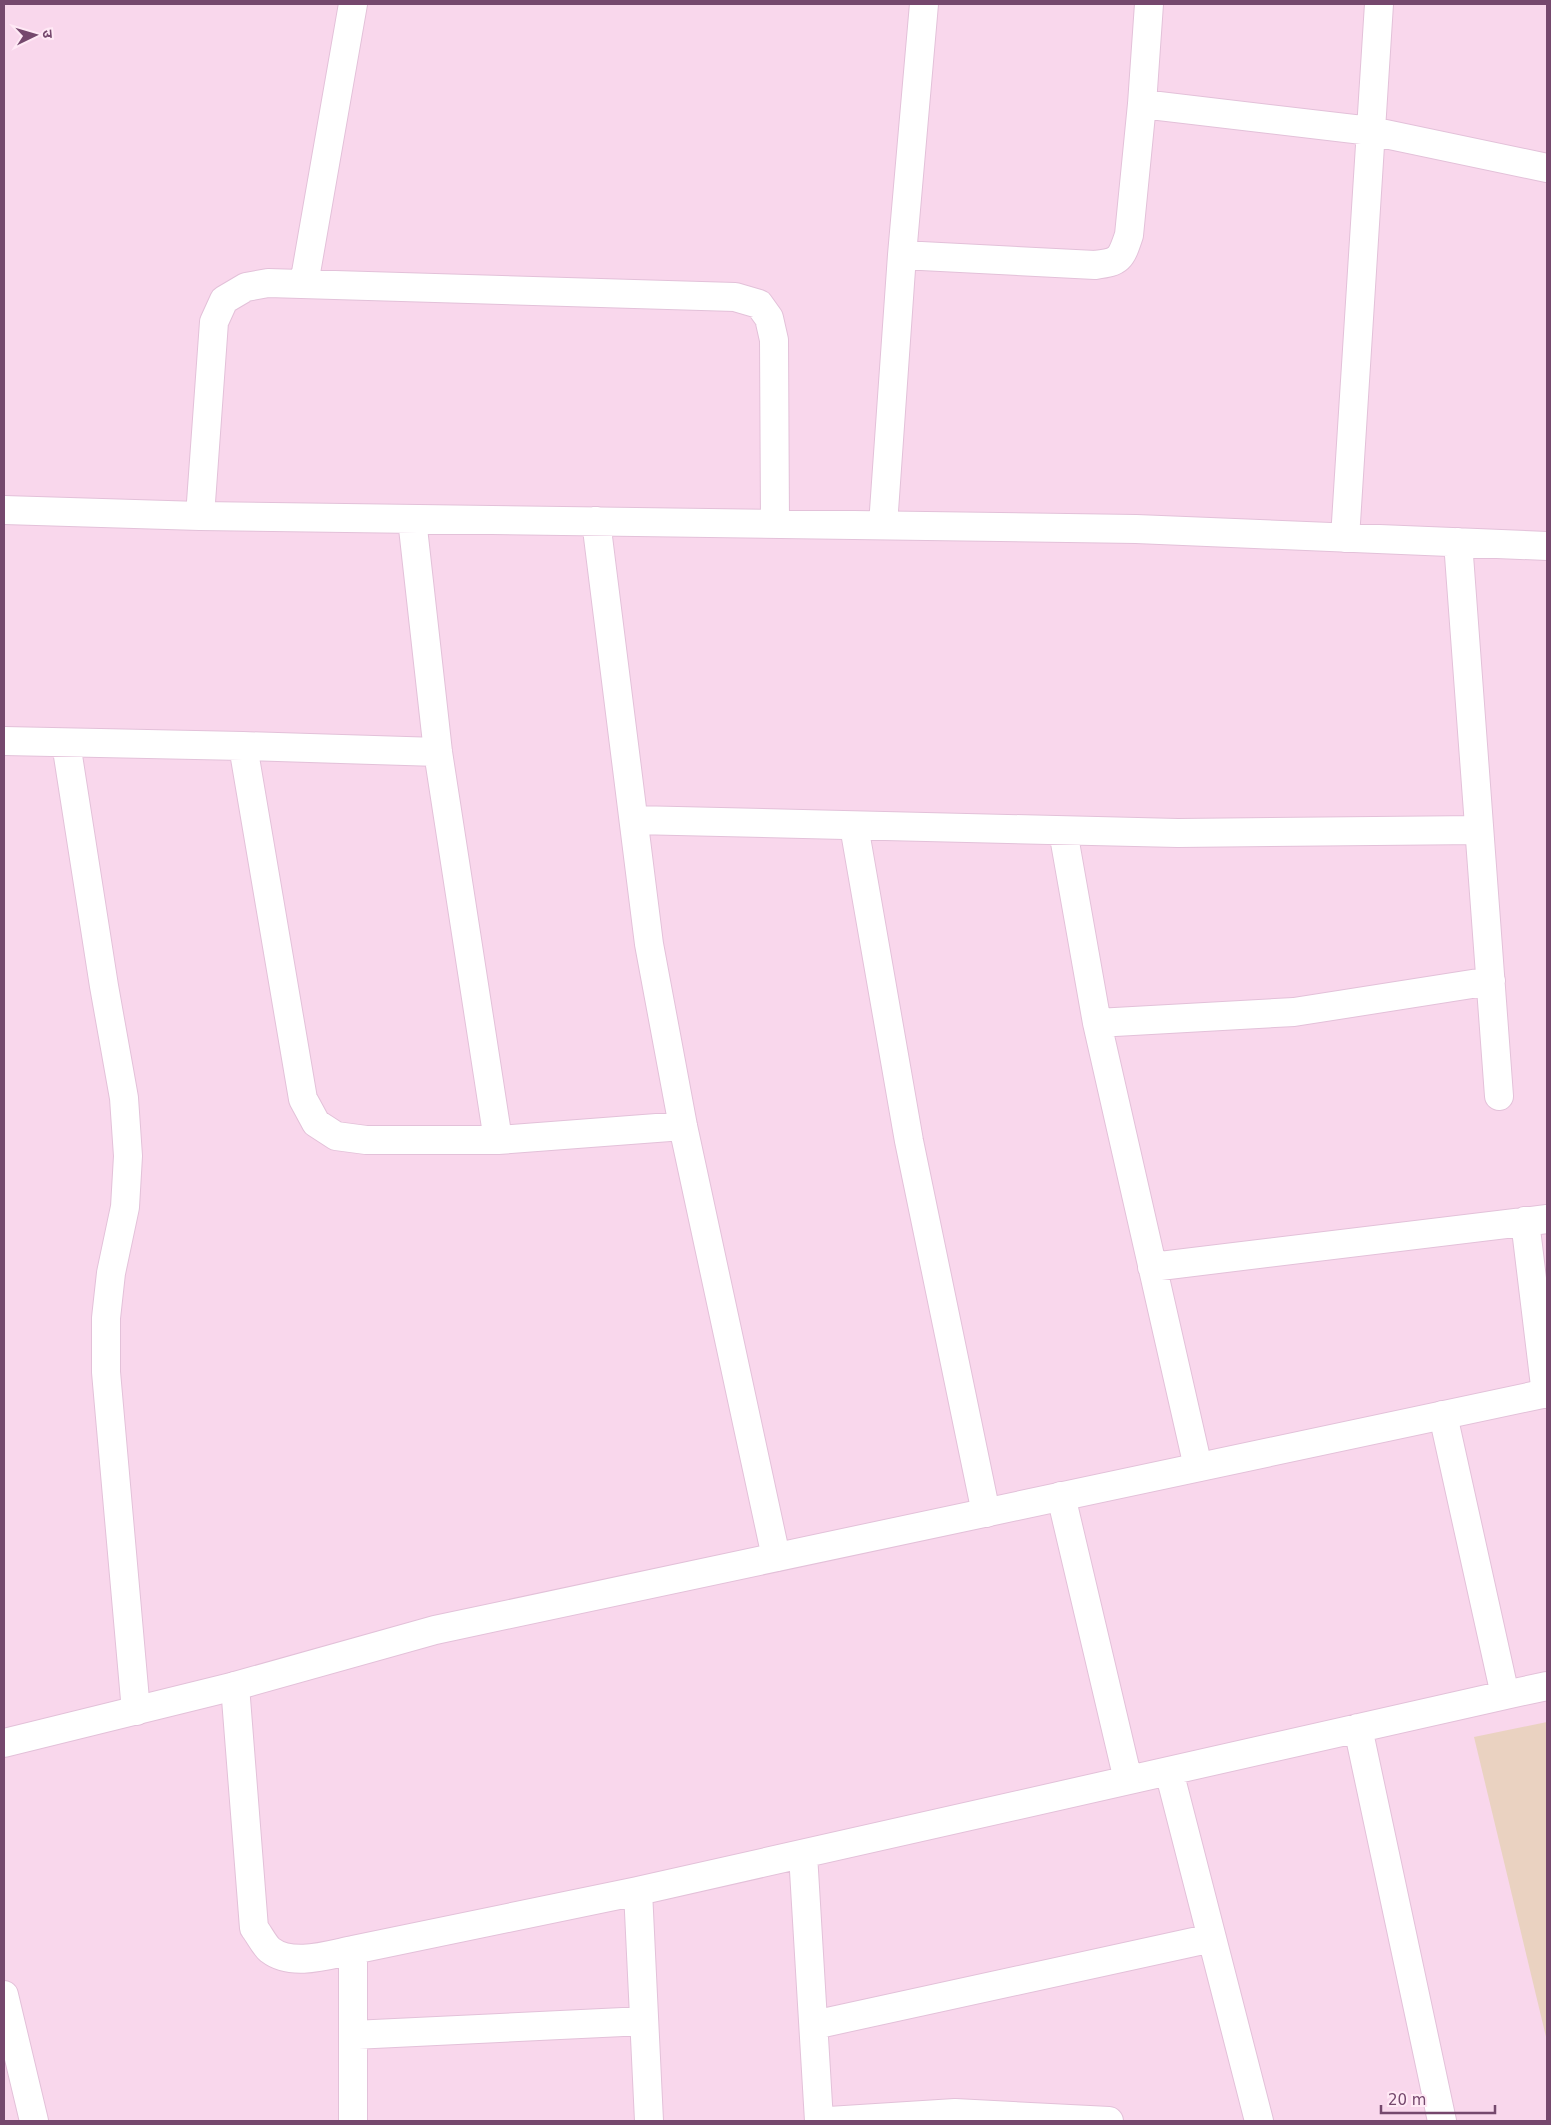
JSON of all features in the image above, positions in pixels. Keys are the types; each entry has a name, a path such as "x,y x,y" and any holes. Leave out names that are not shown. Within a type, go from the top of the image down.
{"street":[{"path":"304,284 353,4"},
{"path":"883,525 902,255 924,4"},
{"path":"902,255 1095,265 1112,263 1123,254 1129,235 1142,104 1149,4"},
{"path":"1345,538 1379,4"},
{"path":"1142,104 1371,131 1547,168"},
{"path":"200,516 214,322 224,300 246,287 268,283 735,297 759,304 770,318 774,340 775,524"},
{"path":"4,510 200,516 1136,529 1547,546"},
{"path":"412,519 438,752 498,1140"},
{"path":"596,522 649,944 683,1126 776,1557"},
{"path":"1458,542 1500,1096"},
{"path":"4,741 438,752"},
{"path":"66,743 124,1098 128,1156 125,1207 111,1273 107,1309 106,1372 136,1711"},
{"path":"242,746 303,1098 316,1123 336,1136 366,1140 498,1140 683,1126"},
{"path":"634,820 1178,833 1479,830"},
{"path":"854,826 909,1141 986,1512"},
{"path":"1064,831 1097,1023 1198,1467"},
{"path":"1097,1023 1294,1012 1491,981"},
{"path":"4,1743 235,1686 435,1630 1547,1393 1536,1220 1152,1267"},
{"path":"1443,1415 1505,1695"},
{"path":"1062,1496 1128,1780"},
{"path":"235,1686 254,1928 269,1950 286,1957 302,1959 638,1891 1547,1686"},
{"path":"1358,1728 1442,2121"},
{"path":"1169,1771 1260,2121"},
{"path":"803,1854 819,2121"},
{"path":"638,1891 649,2121"},
{"path":"814,2025 1212,1938"},
{"path":"353,1950 353,2121"},
{"path":"4,1995 34,2121"},
{"path":"353,2035 644,2021"},
{"path":"830,2121 955,2114 1109,2121"}],"shaded area":[{"path":"4,4 1547,4 1547,2121 4,2121"},
{"path":"1547,1722 1547,2041 1474,1737"}]}
